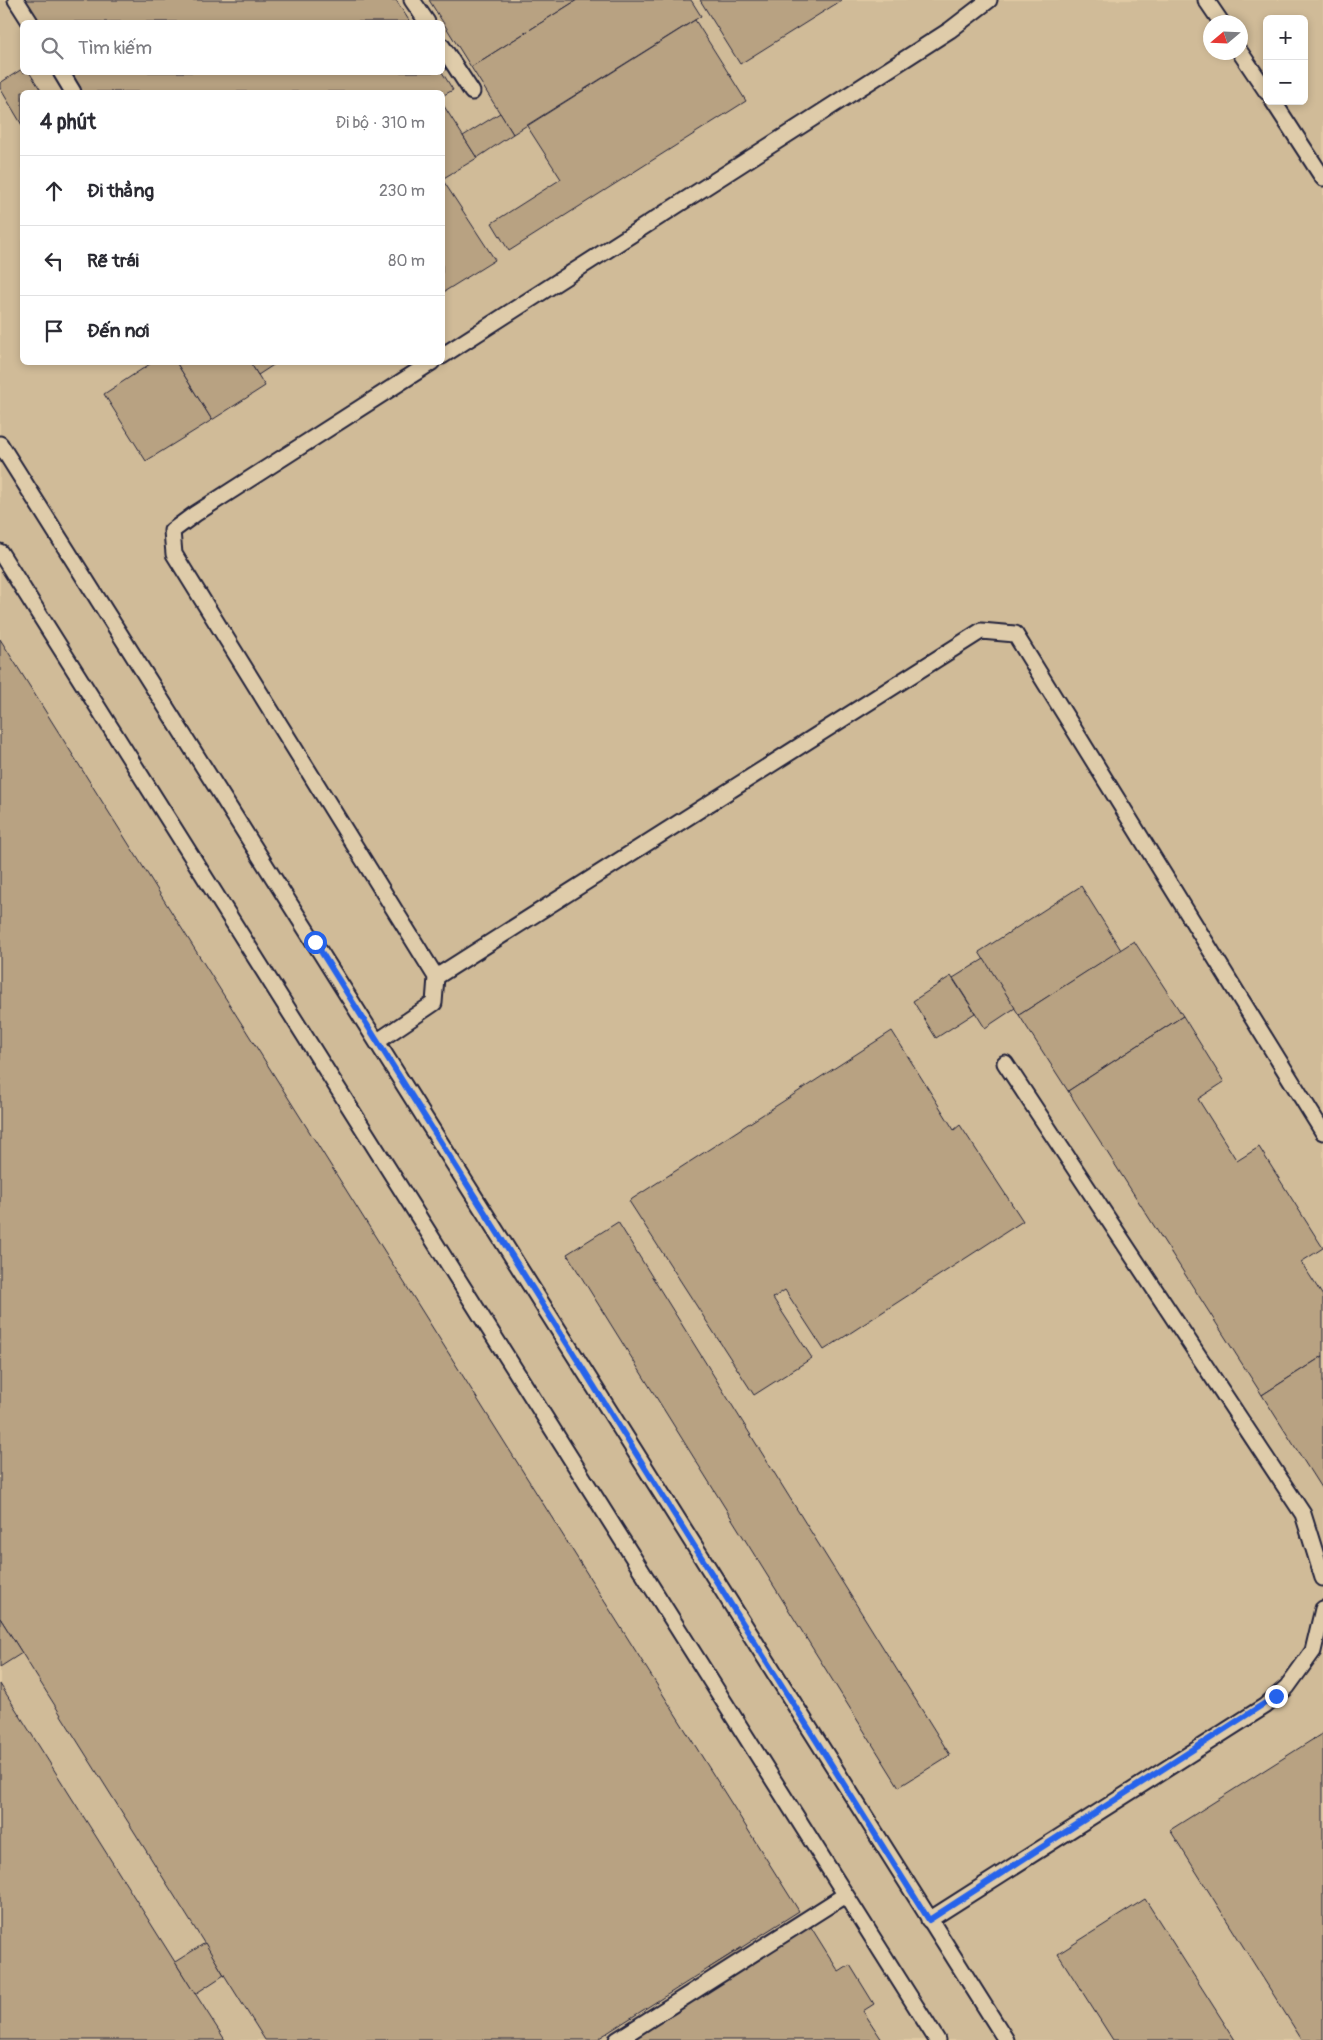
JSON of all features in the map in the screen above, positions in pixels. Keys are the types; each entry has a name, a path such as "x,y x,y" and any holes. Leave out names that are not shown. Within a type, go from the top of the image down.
{"lane":[{"path":"16,0 29,20"},
{"path":"412,0 426,20"},
{"path":"445,354 950,30 989,0"},
{"path":"1206,0 1216,15"},
{"path":"445,51 472,92"},
{"path":"1245,60 1263,86"},
{"path":"63,75 72,90"},
{"path":"1276,105 1323,178"},
{"path":"378,1041 434,1003 436,977 174,554 172,532 427,365"},
{"path":"0,444 1006,2040"},
{"path":"0,552 937,2040"},
{"path":"436,977 981,631 1015,634 1323,1132"},
{"path":"1005,1063 1303,1514 1323,1578"},
{"path":"929,1920 1265,1706 1288,1687 1313,1651 1323,1609"},
{"path":"617,2040 845,1894"}],"shaded area":[{"path":"0,0 1323,0 1323,2040 0,2040"}],"building":[{"path":"21,0 396,0 409,20 34,20"},
{"path":"429,0 577,0 471,67 445,26 445,20 442,20"},
{"path":"577,0 691,0 701,16 513,134 471,67"},
{"path":"700,0 842,0 740,64"},
{"path":"695,20 746,101 509,251 492,223 561,179 527,126"},
{"path":"20,70 20,75 31,75 41,90 20,90 20,122 0,88 0,83"},
{"path":"68,75 444,75 453,90 445,94 445,90 78,90"},
{"path":"445,108 477,158 445,177"},
{"path":"500,113 513,134 477,158 463,136"},
{"path":"445,184 495,260 445,291"},
{"path":"148,365 178,365 212,420 146,461 104,394"},
{"path":"178,365 252,365 265,386 212,420"},
{"path":"252,365 273,365 258,375"},
{"path":"0,639 799,1911 596,2040 265,2040 0,1618"},
{"path":"1081,886 1121,950 1019,1015 979,952"},
{"path":"1134,941 1183,1016 1068,1091 1019,1015"},
{"path":"984,959 1015,1008 985,1028 953,978"},
{"path":"951,976 975,1013 936,1038 913,1001"},
{"path":"1183,1016 1224,1082 1198,1099 1237,1161 1259,1147 1323,1248 1301,1262 1323,1296 1323,1356 1262,1395 1068,1091"},
{"path":"892,1031 954,1130 960,1125 1023,1221 824,1350 785,1290 773,1298 812,1358 754,1395 629,1201"},
{"path":"618,1222 950,1755 899,1787 567,1254"},
{"path":"1323,1356 1323,1491 1262,1395"},
{"path":"0,1618 22,1653 0,1667"},
{"path":"0,1684 175,1962 225,2040 0,2040"},
{"path":"1323,1733 1323,2040 1302,2040 1170,1830"},
{"path":"1145,1899 1235,2040 1113,2040 1058,1954"},
{"path":"809,1924 839,1972 850,1965 874,2004 863,2011 882,2040 626,2040"},
{"path":"205,1943 224,1975 195,1994 175,1962"},
{"path":"741,1948 752,1960 720,1981 709,1968"}],"route":[{"path":"315,942 929,1920 1265,1706 1276,1696"}]}
